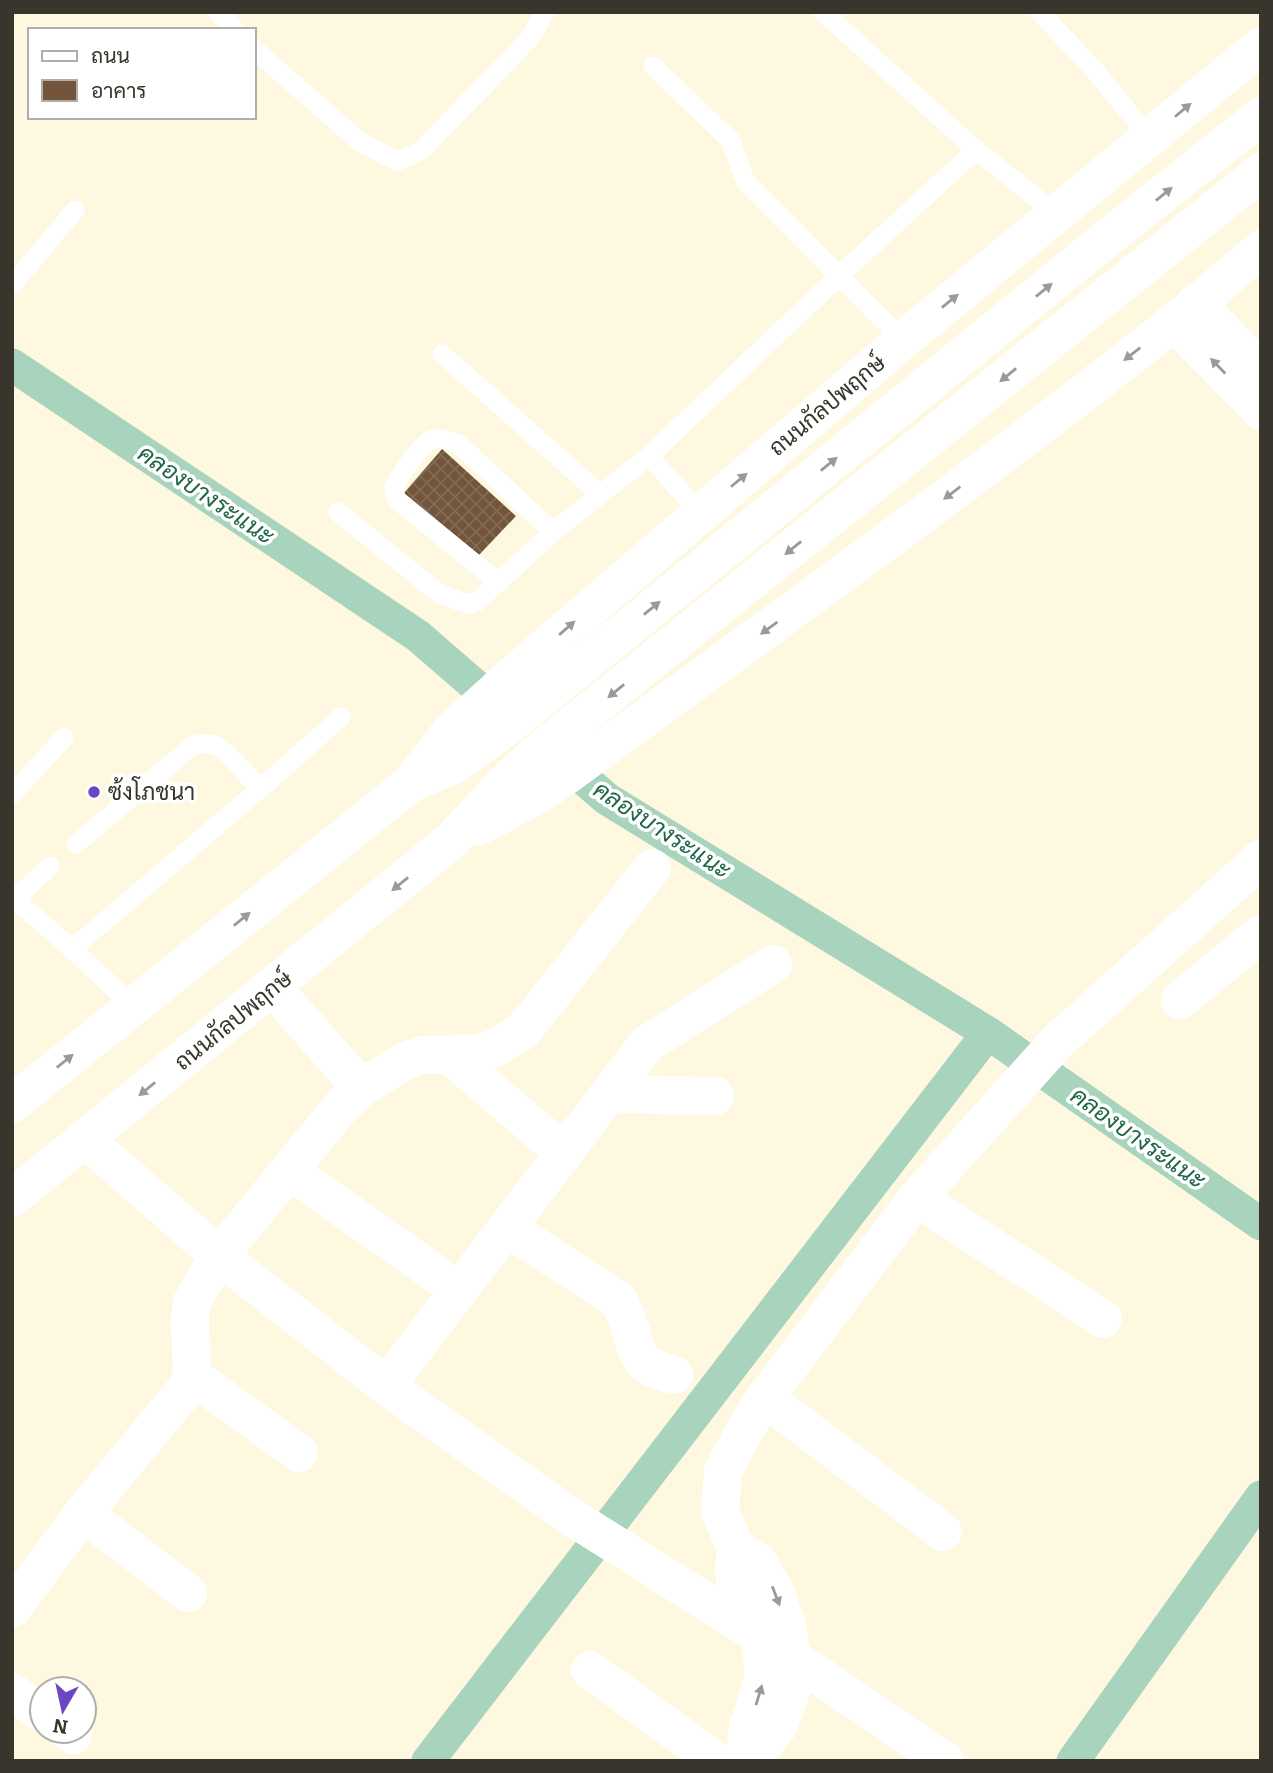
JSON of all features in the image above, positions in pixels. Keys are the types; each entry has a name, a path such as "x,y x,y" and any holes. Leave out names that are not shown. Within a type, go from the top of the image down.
{"street":[{"name":"ถนนกัลปพฤกษ์","path":"529,685 700,513 903,340 1261,46"},
{"name":"ถนนกัลปพฤกษ์","path":"12,1104 411,783 451,731 490,718 1261,116"},
{"name":"ถนนกัลปพฤกษ์","path":"551,764 575,724 1261,172"},
{"name":"ถนนกัลปพฤกษ์","path":"12,1198 453,840 503,785 551,764 611,743 1037,429 1185,313 1261,249"},
{"path":"1185,313 1261,370"},
{"path":"1185,313 1261,411"},
{"path":"734,1759 763,1681 759,1635 736,1584 736,1548 720,1512 723,1471 746,1428 765,1398 945,1165 1058,1041 1261,859"},
{"path":"12,1609 83,1513 186,1390 192,1376 192,1302 219,1256 340,1108 361,1088 405,1061 422,1055 475,1054 495,1048 523,1031 652,868"},
{"path":"1180,1000 1261,934"},
{"path":"386,1386 647,1044 773,964"},
{"path":"273,988 361,1088"},
{"path":"449,1055 548,1139"},
{"path":"611,1094 715,1097"},
{"path":"85,1139 219,1256 386,1386 573,1518 759,1635 945,1761"},
{"path":"290,1171 439,1276"},
{"path":"917,1198 1103,1319"},
{"path":"507,1228 617,1299 623,1307 641,1359 653,1368 674,1375"},
{"path":"192,1376 299,1453"},
{"path":"765,1398 943,1532"},
{"path":"83,1513 188,1593"},
{"path":"734,1759 765,1743 779,1725 790,1694 794,1672 786,1626 775,1591 758,1562 736,1548"},
{"path":"590,1670 734,1759"},
{"path":"12,1692 28,1703"}],"lane":[{"path":"218,12 232,28"},
{"path":"256,51 360,142 397,162 421,151 531,37 545,12"},
{"path":"823,12 976,150 1057,214"},
{"path":"1040,12 1096,72 1150,138"},
{"path":"653,66 731,141 745,181 903,340"},
{"path":"338,512 441,595 469,604 478,601 553,532 649,456 976,150"},
{"path":"12,285 75,210"},
{"path":"442,354 601,495"},
{"path":"499,583 397,500 394,488 398,478 428,441 448,440 459,444 553,532"},
{"path":"649,456 700,513"},
{"path":"72,949 341,717"},
{"path":"12,794 64,738"},
{"path":"76,844 192,746 202,743 214,745 225,752 260,789"},
{"path":"50,866 14,898 133,1006"}],"building":[{"path":"442,449 516,516 479,555 404,493"}],"waterway":[{"name":"คลองบางระแนะ","path":"12,365 418,636 508,714"},
{"name":"คลองบางระแนะ","path":"554,753 607,799 988,1033 1261,1224"},
{"path":"428,1761 988,1033"},
{"path":"1073,1761 1261,1497"}],"place":[{"name":"ซ้งโภชนา","path":"94,792"}]}
